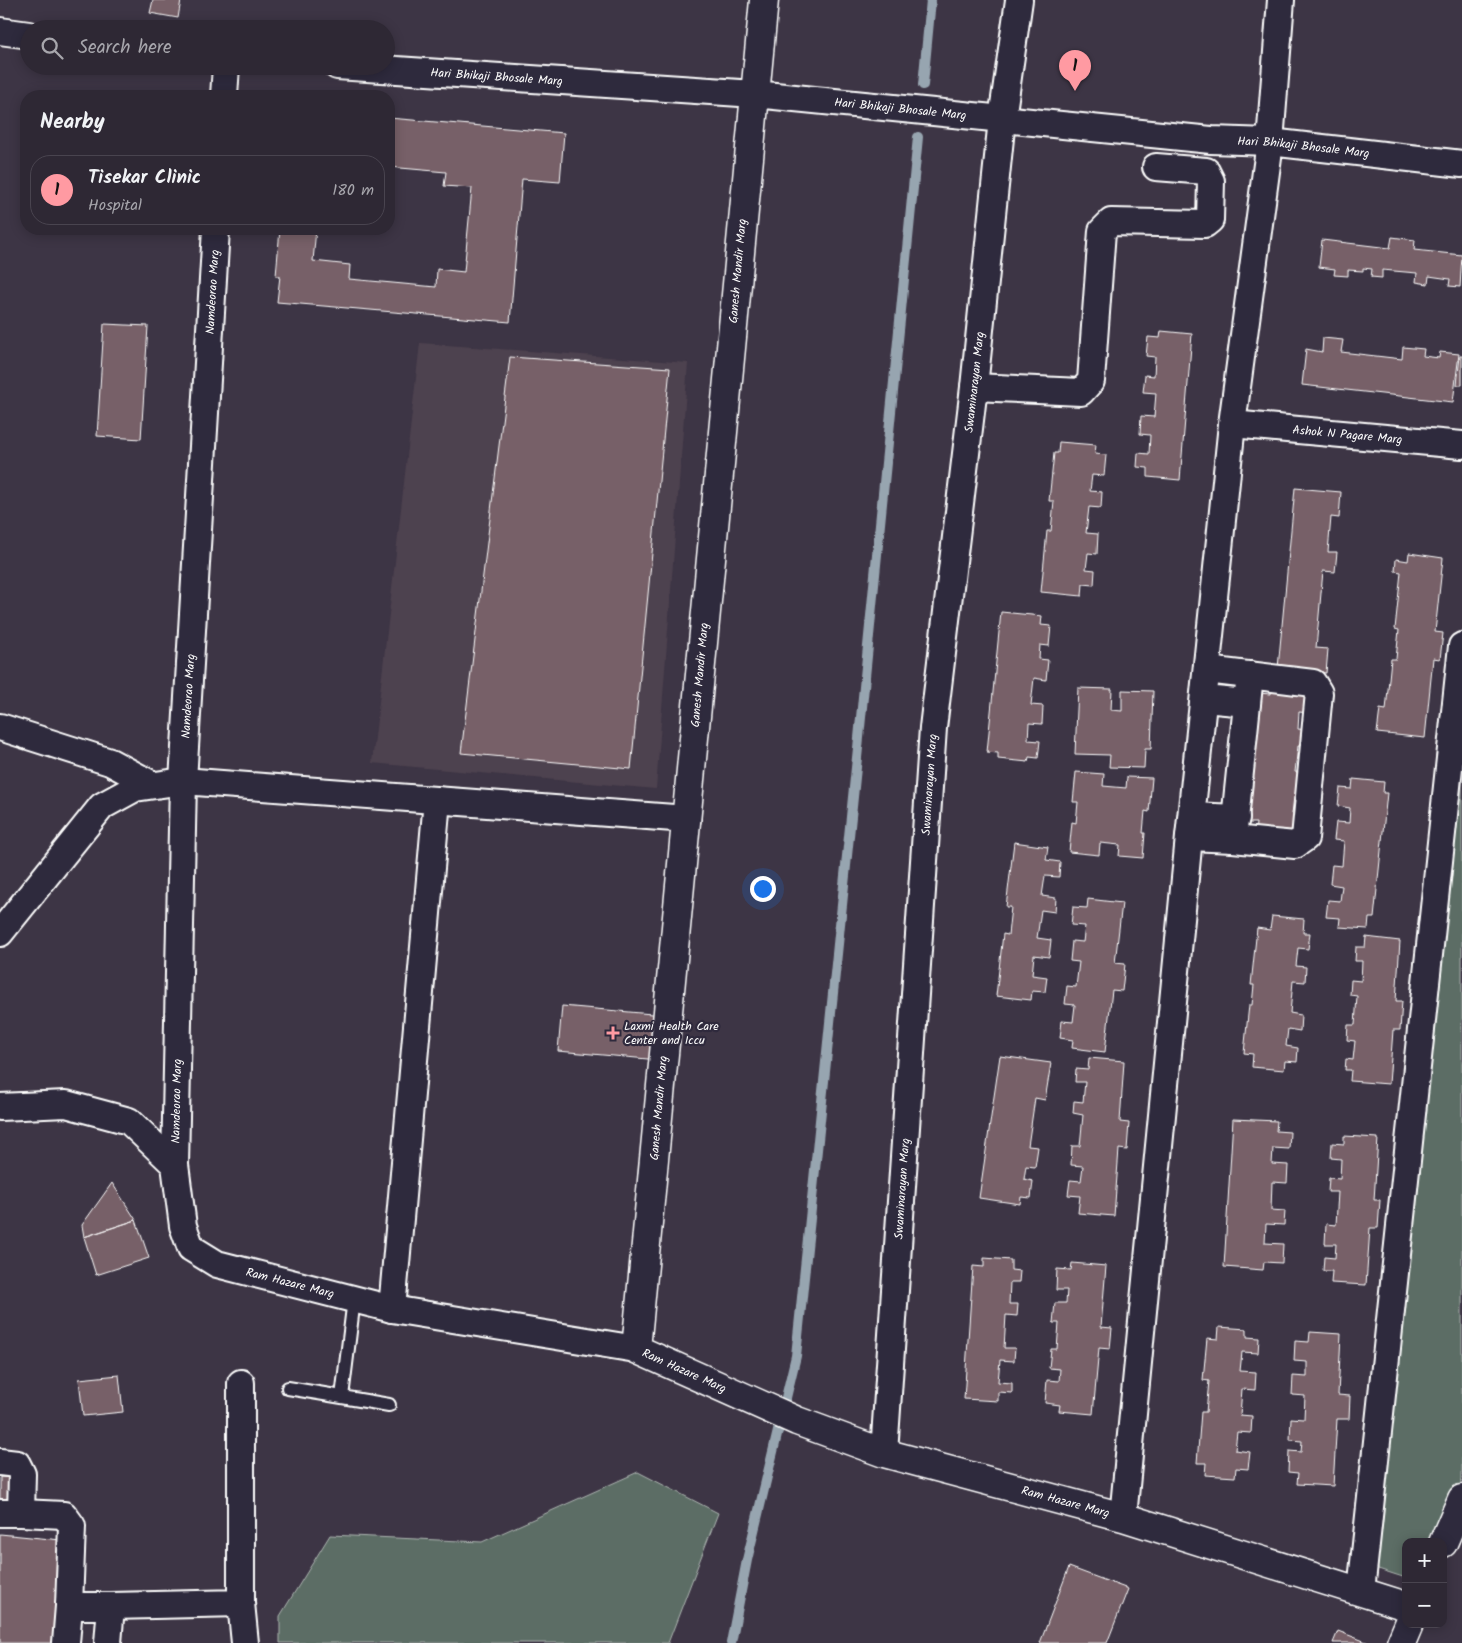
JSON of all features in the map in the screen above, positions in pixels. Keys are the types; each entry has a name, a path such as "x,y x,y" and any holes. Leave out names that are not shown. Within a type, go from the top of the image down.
{"street":[{"name":"Ganesh Mandir Marg","path":"636,1349 764,0"},
{"name":"Swaminarayan Marg","path":"884,1453 933,728 974,387 1002,119 1019,0"},
{"path":"1123,1517 1232,424 1270,142 1281,0"},
{"path":"0,31 20,34"},
{"name":"Hari Bhikaji Bhosale Marg","path":"395,70 755,94 1211,140 1270,142 1462,164"},
{"path":"224,90 225,75"},
{"path":"1188,170 1190,138"},
{"path":"974,387 1080,392 1090,380 1102,231 1111,222 1205,224 1210,220 1211,181 1206,171 1156,168"},
{"name":"Namdeorao Marg","path":"175,1165 183,781 216,235"},
{"name":"Ashok N Pagare Marg","path":"1232,424 1462,445"},
{"path":"1361,1591 1460,702 1462,646"},
{"path":"1191,826 1234,829 1294,845 1305,838 1319,693 1313,683 1207,670"},
{"path":"1234,829 1250,675"},
{"path":"1204,699 1247,703"},
{"path":"0,727 110,762 153,786"},
{"path":"0,933 102,806 135,788 183,781 686,819"},
{"path":"392,1309 437,800"},
{"path":"0,1107 66,1104 129,1121 175,1165"},
{"name":"Ram Hazare Marg","path":"175,1165 183,1226 191,1248 217,1264 392,1309 636,1349 797,1421 884,1453 1123,1517 1402,1605"},
{"path":"242,1384 242,1603 245,1643"},
{"path":"0,1462 17,1464 22,1474 7,1516"},
{"path":"1445,1538 1462,1498"},
{"path":"7,1516 64,1515 72,1526 66,1643"},
{"path":"7,1516 60,1524"},
{"path":"68,1606 242,1603"},
{"path":"108,1643 111,1606"},
{"path":"1402,1643 1408,1628"}],"lane":[{"path":"342,1397 354,1299"},
{"path":"288,1388 389,1404"}],"shaded area":[{"path":"420,343 688,363 656,789 372,763"}],"green space":[{"path":"1462,729 1462,1480 1439,1538 1402,1538 1402,1577 1369,1566"},
{"path":"638,1472 718,1513 668,1643 280,1643 280,1616 330,1535 482,1542"}],"building":[{"path":"153,0 181,0 178,18 150,13"},
{"path":"395,119 564,133 560,182 522,179 510,322 277,302 280,276 276,276 279,235 315,235 313,261 350,265 349,279 436,287 437,269 464,272 472,188 444,186 446,172 395,168"},
{"path":"1392,237 1415,240 1414,250 1462,255 1460,287 1449,286 1450,279 1429,276 1428,284 1416,282 1417,273 1382,270 1382,278 1371,277 1372,269 1363,268 1363,271 1348,270 1348,276 1334,275 1335,269 1319,267 1322,240 1390,248"},
{"path":"104,324 148,326 141,439 97,436"},
{"path":"1161,331 1192,334 1180,480 1148,477 1148,468 1137,467 1138,453 1149,454 1150,435 1140,434 1141,416 1154,417 1156,393 1143,392 1145,375 1154,376 1155,357 1146,356 1148,337 1160,338"},
{"path":"1323,338 1343,340 1341,352 1402,359 1403,347 1424,349 1423,356 1439,358 1440,352 1459,354 1453,402 1302,385 1306,349 1322,352"},
{"path":"1460,356 1462,356 1462,385 1457,385"},
{"path":"510,357 670,368 631,769 461,753"},
{"path":"1059,442 1096,445 1095,454 1106,455 1104,476 1092,475 1090,491 1102,492 1101,508 1089,507 1086,533 1098,534 1097,554 1088,553 1086,569 1095,570 1094,585 1083,584 1082,596 1041,592 1047,531 1051,531 1054,501 1049,501 1054,453 1058,453"},
{"path":"1295,488 1341,492 1339,518 1331,517 1328,552 1337,552 1335,572 1323,571 1316,648 1328,649 1326,673 1278,668"},
{"path":"1409,553 1443,558 1435,632 1443,633 1440,659 1433,658 1425,738 1377,733 1380,709 1386,710 1391,659 1396,659 1399,630 1395,629 1401,572 1395,571 1396,559 1408,561"},
{"path":"1001,612 1042,616 1041,625 1051,626 1049,646 1040,645 1039,659 1048,660 1046,680 1034,678 1031,705 1043,706 1042,724 1029,723 1028,740 1040,741 1038,758 1029,757 1028,762 998,759 998,753 987,752"},
{"path":"1272,686 1299,688 1298,695 1312,696 1310,713 1299,712 1298,729 1308,730 1307,747 1298,746 1295,772 1304,773 1302,797 1294,796 1292,814 1300,815 1299,832 1285,830 1284,836 1255,833 1256,823 1245,823 1258,693 1271,694"},
{"path":"1078,688 1112,689 1111,710 1122,711 1122,690 1153,691 1151,749 1145,749 1144,768 1109,767 1110,755 1075,754"},
{"path":"1076,772 1104,774 1103,786 1126,788 1127,777 1152,778 1149,812 1145,811 1143,858 1119,856 1120,845 1100,843 1099,855 1069,852 1072,822 1076,823 1078,802 1073,802"},
{"path":"1353,779 1384,782 1383,793 1387,793 1374,918 1369,918 1368,929 1339,927 1340,918 1326,917 1328,900 1340,901 1342,886 1330,884 1332,865 1342,866 1344,841 1334,840 1336,822 1349,823 1350,808 1338,806 1340,788 1352,789"},
{"path":"1014,842 1048,847 1046,860 1060,862 1059,877 1045,876 1042,896 1056,898 1055,912 1041,910 1037,938 1051,940 1049,957 1034,955 1032,975 1047,977 1045,992 1032,991 1031,1000 996,996 1003,934 1008,935 1011,907 1006,907"},
{"path":"1088,899 1122,903 1115,963 1125,964 1122,991 1112,990 1105,1052 1072,1048 1073,1040 1060,1038 1062,1021 1073,1022 1075,1005 1065,1004 1067,986 1076,987 1079,962 1070,961 1072,941 1083,942 1085,926 1071,925 1073,907 1087,908"},
{"path":"1272,916 1304,919 1303,933 1310,933 1308,949 1298,948 1296,966 1306,967 1305,982 1293,981 1290,1013 1301,1015 1300,1031 1288,1029 1286,1046 1298,1048 1297,1062 1285,1061 1284,1070 1252,1067 1253,1054 1244,1053 1249,1005 1252,1005 1254,985 1251,985 1257,928 1270,930"},
{"path":"1366,937 1400,941 1396,1001 1402,1001 1400,1030 1393,1030 1389,1084 1350,1081 1351,1070 1345,1070 1346,1059 1353,1060 1355,1041 1347,1040 1348,1025 1355,1025 1357,996 1350,995 1351,980 1361,981 1362,961 1355,961 1356,947 1365,947"},
{"path":"562,1006 663,1015 659,1060 558,1051"},
{"path":"1000,1056 1051,1063 1045,1100 1035,1098 1028,1146 1038,1147 1035,1167 1026,1166 1024,1179 1033,1181 1031,1198 1021,1197 1020,1204 979,1198"},
{"path":"1089,1058 1124,1061 1120,1122 1129,1123 1127,1150 1119,1149 1114,1216 1078,1213 1080,1196 1068,1195 1070,1180 1081,1181 1083,1166 1071,1165 1072,1146 1080,1146 1083,1115 1073,1113 1074,1101 1083,1102 1085,1082 1075,1082 1076,1069 1088,1070"},
{"path":"1233,1119 1277,1121 1276,1131 1290,1132 1289,1149 1273,1148 1272,1164 1288,1165 1287,1183 1272,1182 1271,1210 1285,1211 1284,1225 1266,1224 1265,1243 1283,1244 1282,1263 1264,1262 1263,1270 1224,1267"},
{"path":"1344,1136 1378,1138 1374,1200 1380,1200 1378,1228 1370,1228 1366,1285 1331,1283 1332,1271 1323,1271 1324,1257 1335,1258 1336,1244 1325,1244 1326,1224 1336,1225 1338,1192 1328,1192 1329,1178 1340,1179 1341,1159 1331,1158 1332,1143 1344,1144"},
{"path":"112,1183 136,1220 84,1237 82,1225"},
{"path":"136,1220 149,1258 96,1275 84,1237"},
{"path":"984,1258 1011,1260 1011,1270 1020,1271 1019,1282 1010,1282 1009,1304 1018,1304 1017,1316 1006,1315 1004,1348 1015,1348 1014,1361 1000,1360 998,1382 1012,1383 1012,1393 998,1392 998,1401 964,1399 973,1266 984,1267"},
{"path":"1072,1263 1106,1266 1101,1327 1112,1328 1110,1349 1099,1348 1093,1414 1059,1411 1060,1405 1045,1403 1047,1380 1059,1381 1060,1369 1049,1368 1051,1349 1057,1349 1059,1323 1053,1323 1055,1303 1066,1303 1067,1290 1056,1290 1057,1269 1071,1270"},
{"path":"1219,1327 1247,1329 1247,1337 1259,1338 1258,1353 1242,1352 1240,1371 1256,1372 1255,1390 1242,1389 1240,1415 1252,1416 1251,1433 1237,1432 1235,1450 1250,1452 1248,1469 1236,1468 1235,1477 1205,1475 1206,1463 1197,1463 1201,1412 1206,1412 1209,1381 1203,1380 1207,1338 1218,1339"},
{"path":"1310,1332 1341,1334 1338,1395 1350,1396 1349,1419 1337,1419 1333,1486 1297,1484 1298,1473 1288,1472 1289,1451 1301,1452 1302,1441 1290,1440 1291,1418 1304,1419 1305,1396 1292,1395 1293,1376 1307,1377 1307,1362 1294,1361 1295,1341 1309,1342"},
{"path":"119,1375 123,1412 83,1416 79,1379"},
{"path":"0,1477 15,1478 12,1507 0,1506"},
{"path":"0,1534 61,1540 54,1643 0,1643"},
{"path":"1069,1567 1128,1589 1107,1643 1040,1643"},
{"path":"1338,1631 1369,1643 1333,1643"}],"waterway":[{"path":"923,85 931,0"},
{"path":"731,1643 747,1560 796,1356 918,137"}],"place":[{"name":"Tisekar Clinic","path":"1075,91"},
{"name":"Laxmi Health Care Center and Iccu","path":"613,1033"}]}
